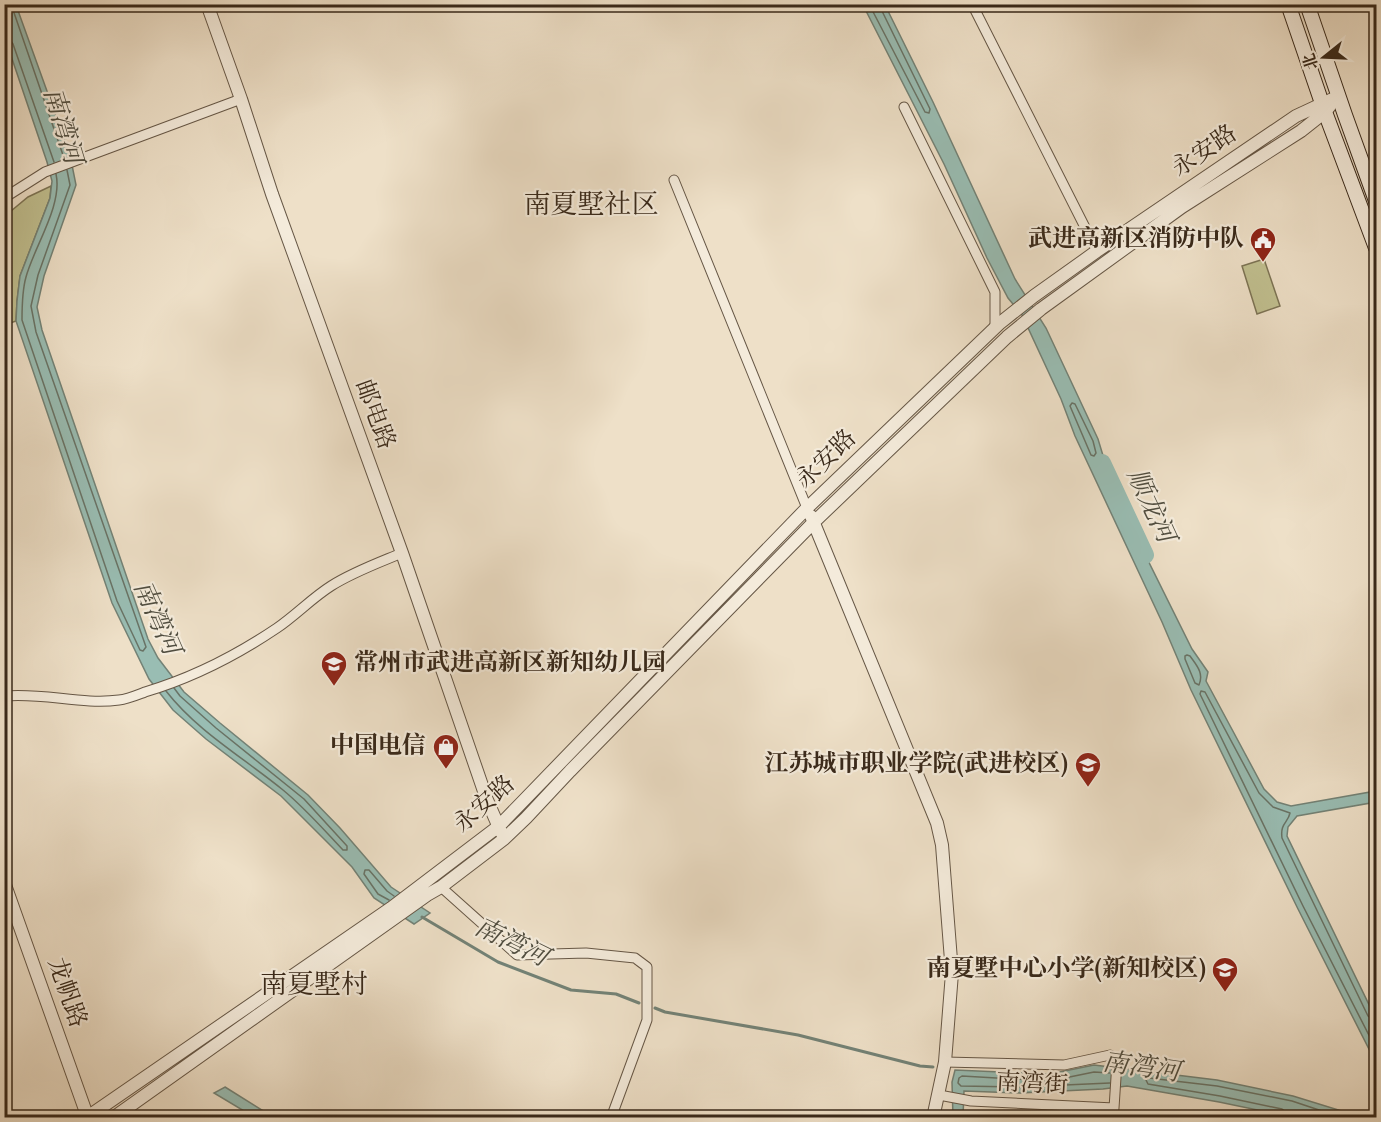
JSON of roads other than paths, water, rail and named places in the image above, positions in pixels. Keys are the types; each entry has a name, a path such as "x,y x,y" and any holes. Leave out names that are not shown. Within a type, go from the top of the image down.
{"main road":[{"path":"1288,4 1323,107 1377,248"},
{"path":"1307,4 1377,201"}],"street":[{"name":"邮电路","path":"207,4 487,800 504,839"},
{"path":"972,4 1097,251"},
{"name":"永安路","path":"422,892 441,886 504,839 813,523 1007,337 1041,309 1182,207 1301,131 1323,107 1339,96"},
{"path":"4,198 45,172 241,99"},
{"path":"904,107 994,292 998,326"},
{"name":"永安路","path":"113,1118 422,892 499,826 807,508 998,326 1034,296 1097,251 1296,116 1323,107"},
{"path":"674,180 937,823 942,845 952,973 943,1097 933,1118"},
{"path":"4,696 42,696 85,701 120,700 155,689 237,653 279,627 332,585 402,553"},
{"name":"龙帆路","path":"4,882 87,1117"},
{"path":"441,886 517,955 596,954 635,958 647,967 647,1020 611,1118"},
{"name":"永安路","path":"87,1117 396,911"},
{"path":"945,1062 1064,1065 1110,1055 1117,1062 1114,1113"},
{"name":"南湾街","path":"943,1097 1114,1113"}],"water":[{"path":"4,5 16,5 70,155 76,185 44,276 37,307 42,330 148,639 158,658 184,692 308,795 391,887 430,913 414,924 374,898 352,867 281,796 206,739 173,710 149,679 112,603 16,321 20,276 50,198 52,181 5,38"},
{"path":"863,5 885,5 1015,279 1046,328 1098,439 1114,492 1192,649 1208,672 1206,681 1264,789 1277,802 1291,806 1376,791 1376,802 1297,816 1288,827 1287,836 1376,1019 1376,1063 1191,690 1022,315 1008,298 987,258 944,164"},
{"path":"1094,1065 1217,1080 1293,1096 1358,1117 1291,1117 1127,1086 1020,1093 964,1091 963,1117 953,1118 952,1082 955,1070 1050,1074"},
{"path":"225,1087 273,1117 254,1117 214,1093"}],"waterway":[{"name":"顺龙河","path":"1102,463 1145,555"},
{"name":"南湾河","path":"422,917 498,962 571,990 616,994 639,1003"},
{"name":"南湾河","path":"655,1008 665,1012 798,1035 920,1066 933,1067"}],"place":[{"name":"武进高新区消防中队","path":"1263,263"},
{"name":"常州市武进高新区新知幼儿园","path":"334,687"},
{"name":"中国电信","path":"446,770"},
{"name":"江苏城市职业学院(武进校区)","path":"1088,788"},
{"name":"南夏墅中心小学(新知校区)","path":"1225,993"}],"district":[{"name":"南夏墅社区","path":"591,206"},
{"name":"南夏墅村","path":"314,986"}]}
